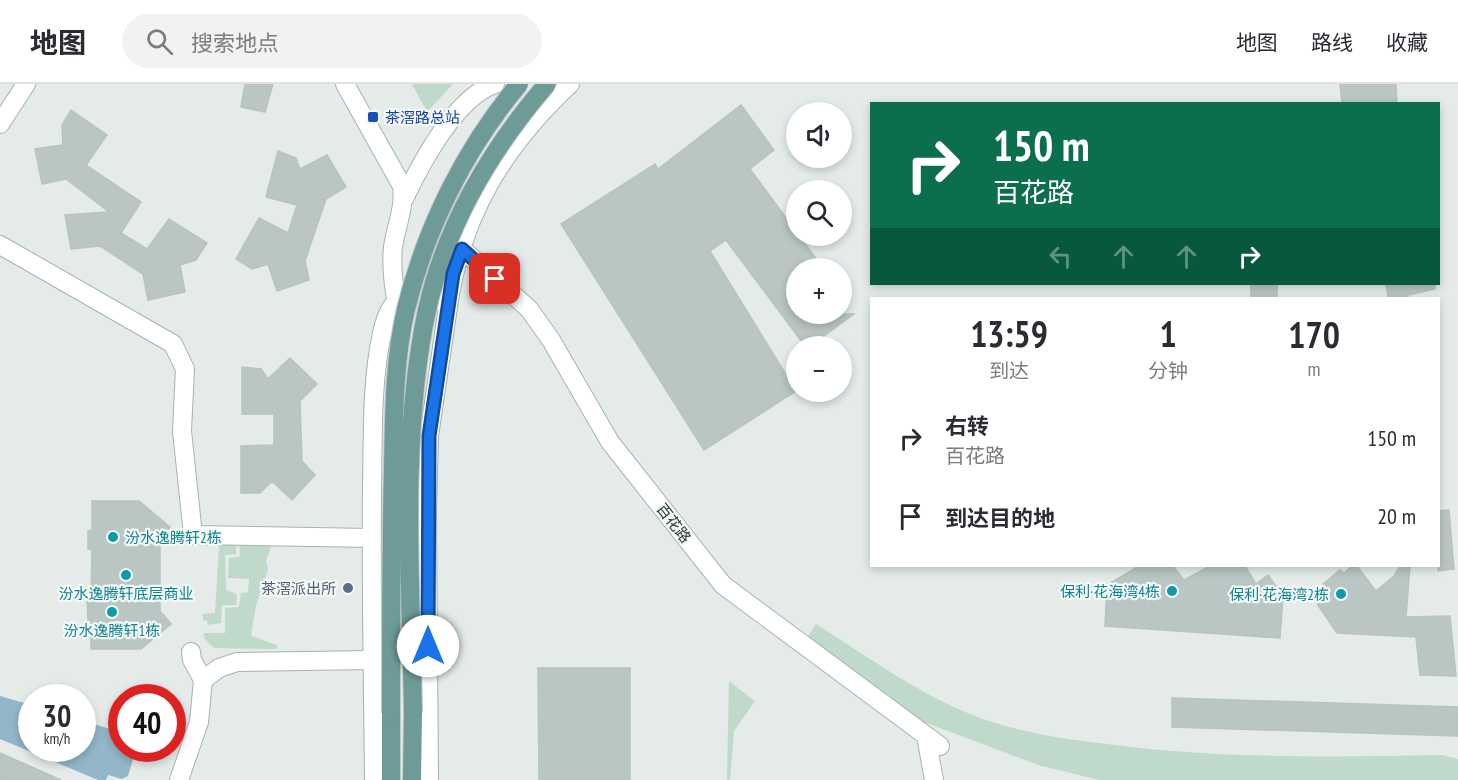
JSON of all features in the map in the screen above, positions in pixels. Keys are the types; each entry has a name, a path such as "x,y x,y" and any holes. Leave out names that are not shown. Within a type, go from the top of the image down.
{"main road":[{"path":"391,780 393,451 399,351 406,311 429,235 446,198 486,128 519,84"},
{"path":"412,780 410,513 418,362 427,309 441,263 474,187 498,146 547,84"}],"street":[{"path":"0,124 26,84"},
{"path":"345,84 402,186 404,199"},
{"path":"396,299 391,272 393,246 404,199 434,146 470,100 478,91 495,84"},
{"path":"507,154 536,116 570,84"},
{"path":"429,780 427,512 429,436 453,274 475,210 507,154 521,124 518,108 511,100 495,94 484,94 470,100"},
{"path":"0,245 173,344 185,369 182,431 193,536 372,538"},
{"name":"百花路","path":"462,249 529,309 551,340 610,442 723,585 933,741 934,780"},
{"path":"374,780 372,538 378,367 382,332 396,299 402,295 418,291 430,294 443,301 448,308"},
{"path":"179,780 199,722 203,680 192,660 191,652"},
{"path":"203,680 219,668 237,662 373,660"}],"green space":[{"path":"412,84 453,84 427,112"},
{"path":"236,540 236,554 225,555 226,590 237,594 236,605 222,605 221,623 207,625 208,621 203,620 203,614 215,613 219,546 205,546 208,541"},
{"path":"239,541 272,544 266,561 268,570 256,605 251,636 277,645 277,649 214,648 204,638 204,633 225,633 225,608 239,607 241,593 248,592 249,579 228,578 229,558 240,557"},
{"path":"816,624 898,677 941,701 986,720 1018,729 1082,741 1197,753 1319,756 1442,755 1458,759 1458,780 1099,780 1038,765 924,722 802,645"},
{"path":"729,681 755,701 734,731 730,780 727,780"}],"water":[{"path":"0,696 18,701 18,747 0,739"},
{"path":"96,725 108,728 108,762 132,762 128,776 122,779 108,775 106,780 98,780 55,762 96,762"}],"building":[{"path":"245,84 273,84 265,112 241,107"},
{"path":"1340,84 1396,84 1397,102 1342,102"},
{"path":"741,105 774,150 750,169 786,218 786,246 807,246 816,258 786,258 786,321 726,240 710,251 786,375 786,397 704,450 561,224 655,164 658,169"},
{"path":"71,110 107,135 86,165 141,202 121,233 147,249 169,219 207,243 196,260 180,265 185,292 148,300 143,274 100,246 71,249 65,215 109,212 66,179 42,184 35,149 63,145 62,125"},
{"path":"278,151 296,158 300,169 327,155 346,187 326,199 305,261 309,280 277,291 268,264 252,269 236,259 259,218 288,233 297,205 266,197"},
{"path":"1251,285 1277,285 1277,297 1251,297"},
{"path":"1386,285 1435,285 1435,289 1408,295 1408,297 1388,297"},
{"path":"789,324 840,324 824,336 798,336"},
{"path":"290,358 317,384 300,401 302,461 315,475 292,500 272,481 260,493 241,493 241,446 274,445 274,414 242,414 242,367 261,369 268,379"},
{"name":"汾水逸腾轩底层商业","path":"92,501 139,501 170,527 160,539 160,611 171,624 141,649 91,649 91,620 88,620 87,600 91,599 92,549 88,549 88,531 92,530"},
{"path":"1449,510 1454,569 1438,571 1440,567 1440,511"},
{"path":"1137,567 1174,567 1184,580 1208,567 1246,567 1256,584 1268,575 1283,596 1280,638 1105,626 1107,585"},
{"path":"1351,567 1358,567 1376,591 1394,576 1399,567 1410,567 1406,617 1450,616 1456,676 1420,675 1416,637 1337,633 1313,598 1326,588 1323,584 1340,570 1344,573"},
{"path":"538,668 630,668 630,780 539,780"},
{"path":"1172,698 1458,707 1458,736 1172,727"},
{"path":"0,753 61,780 0,780"}],"place":[{"name":"茶滘路总站","path":"373,117"},
{"name":"汾水逸腾轩2栋","path":"113,537"},
{"name":"汾水逸腾轩底层商业","path":"126,575"},
{"name":"茶滘派出所","path":"348,588"},
{"name":"保利·花海湾4栋","path":"1172,591"},
{"name":"保利·花海湾2栋","path":"1341,594"},
{"name":"汾水逸腾轩1栋","path":"112,612"}],"route":[{"path":"428,646 429,436 433,394 446,329 453,274 462,249 495,279"}]}
